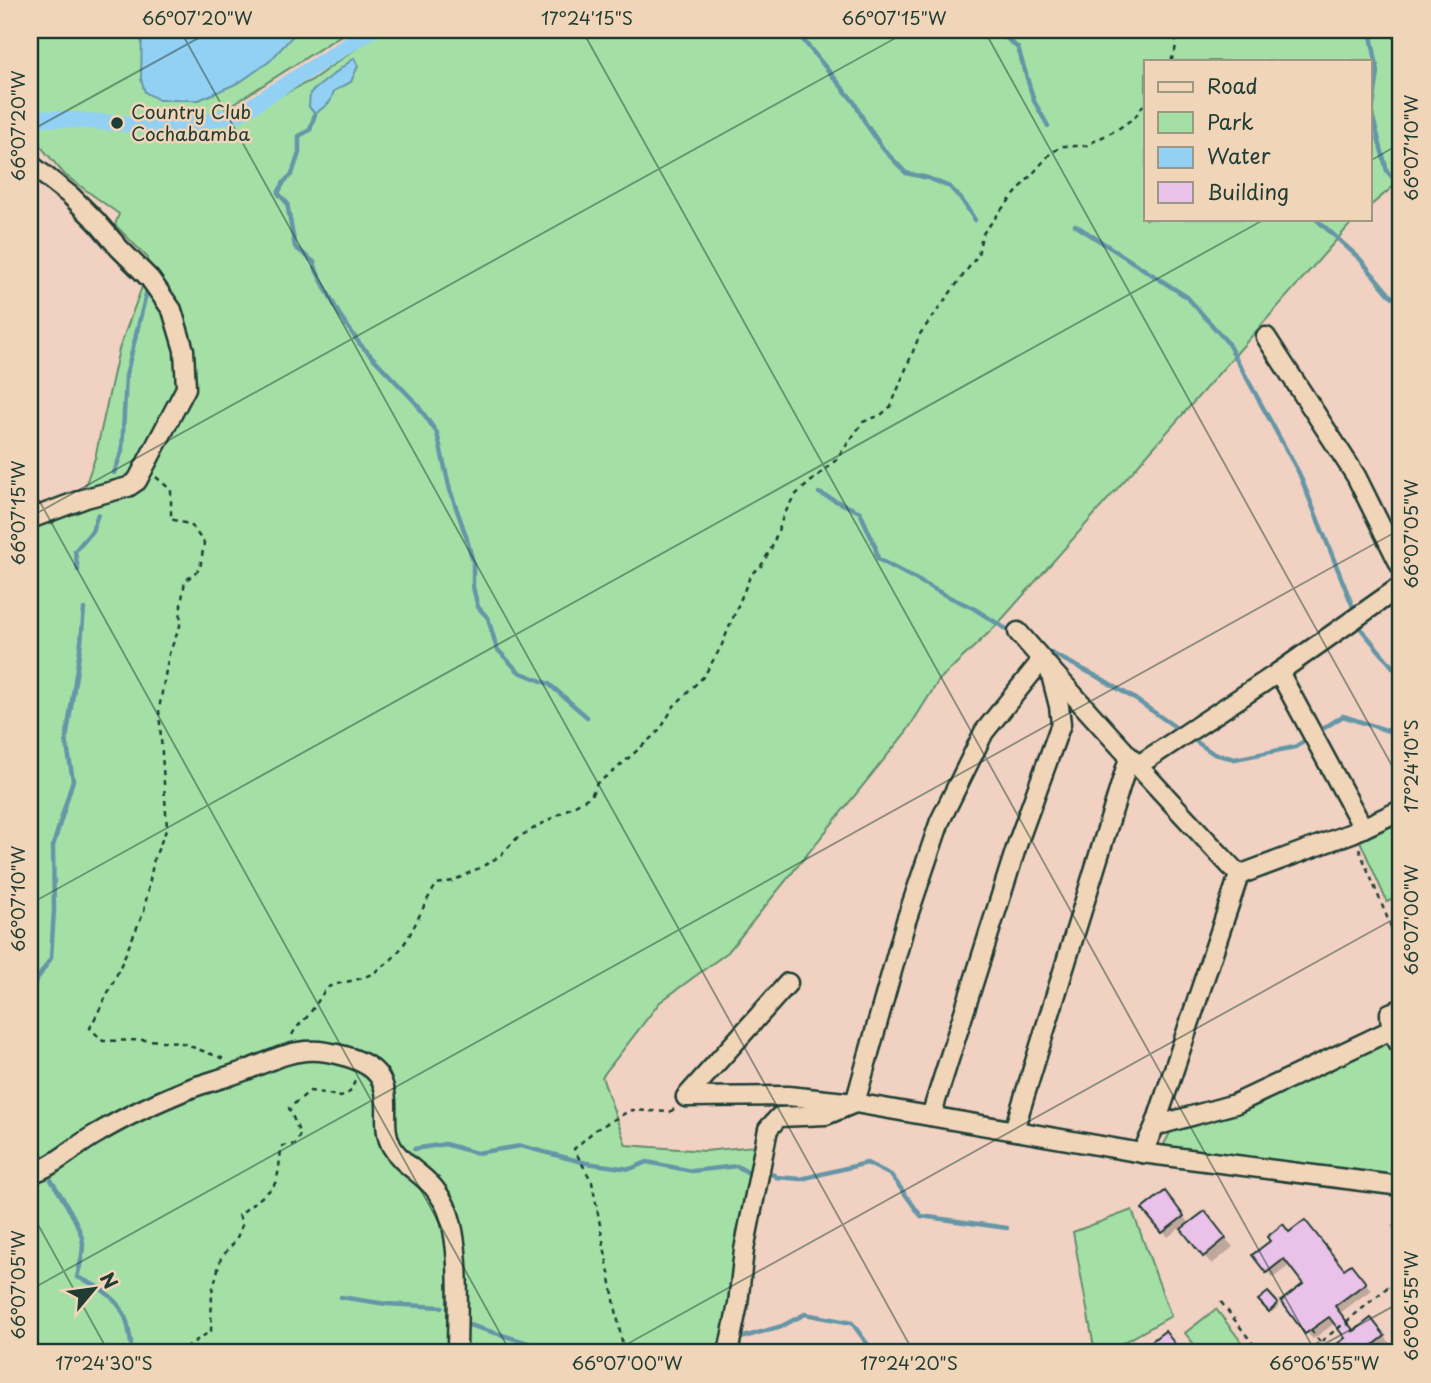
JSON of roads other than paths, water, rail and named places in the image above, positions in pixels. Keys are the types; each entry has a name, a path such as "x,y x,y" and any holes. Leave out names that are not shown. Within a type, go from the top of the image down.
{"street":[{"path":"30,164 71,196 150,279 172,310 184,350 186,388 137,481 128,487 86,498 30,519"},
{"path":"1266,337 1356,476 1401,567"},
{"path":"1014,1130 1133,762 1279,672 1401,586"},
{"path":"1018,632 1133,762 1239,875"},
{"path":"855,1103 906,921 940,821 984,732 1046,665"},
{"path":"931,1116 1018,842 1061,724 1059,706 1046,665"},
{"path":"1279,672 1357,830"},
{"path":"1239,875 1357,830 1401,810"},
{"path":"1142,1153 1155,1126 1239,875"},
{"path":"788,983 686,1097 788,1096 855,1103 1142,1153 1401,1186"},
{"path":"1401,1009 1390,1013 1391,1030 1401,1047"},
{"path":"1155,1126 1235,1104 1391,1030"},
{"path":"30,1174 44,1170 96,1133 150,1106 284,1054 307,1051 337,1054 363,1063 374,1070 384,1087 387,1100 387,1136 392,1148 404,1162 431,1184 444,1203 453,1231 456,1264 457,1353"},
{"path":"728,1353 738,1304 744,1250 768,1129 779,1117 826,1115 855,1103"}],"water":[{"path":"142,30 298,30 270,61 240,82 199,100 159,100 145,92 141,79"},
{"path":"354,58 358,66 351,82 334,91 330,102 315,114 309,107 310,93"}],"waterway":[{"path":"30,117 157,126 195,123 239,114 372,30"},
{"path":"795,30 854,102 884,150 906,173 950,187 975,220"},
{"path":"997,30 1018,48 1034,101 1048,126"},
{"path":"1370,30 1378,72 1372,114 1387,171 1401,187"},
{"path":"315,114 310,130 299,136 299,153 292,174 278,193 287,203 295,247 314,262 339,314 359,343 416,403 437,433 450,490 473,562 473,587 478,607 488,618 497,649 519,672 549,684 587,717"},
{"path":"1317,220 1360,259 1389,294 1401,303"},
{"path":"1075,225 1187,297 1227,342 1299,473 1355,612"},
{"path":"114,473 122,451 126,376 147,290"},
{"path":"819,493 860,512 878,559 973,608 1014,634"},
{"path":"78,570 75,551 92,531 98,514"},
{"path":"30,990 51,958 54,910 53,846 73,780 66,740 84,609"},
{"path":"1358,620 1362,630 1401,677"},
{"path":"1041,648 1102,679 1181,731"},
{"path":"1316,733 1343,716 1401,735"},
{"path":"1191,738 1214,754 1235,759 1295,747 1309,738"},
{"path":"30,1130 42,1159"},
{"path":"414,1149 445,1144 476,1153 521,1146 586,1163 630,1169 647,1162 692,1171 737,1166 749,1173 755,1170"},
{"path":"764,1172 776,1177 801,1179 867,1163 891,1175 921,1216 1007,1228"},
{"path":"51,1180 82,1237 77,1277 93,1284 119,1306 127,1322 131,1344"},
{"path":"341,1297 386,1304 442,1307"},
{"path":"737,1339 782,1326 805,1314 852,1323 874,1353"},
{"path":"469,1325 561,1353"},
{"path":"713,1353 723,1346"},
{"path":"589,1353 600,1353"}],"place":[{"name":"Country Club Cochabamba","path":"117,123"}]}
